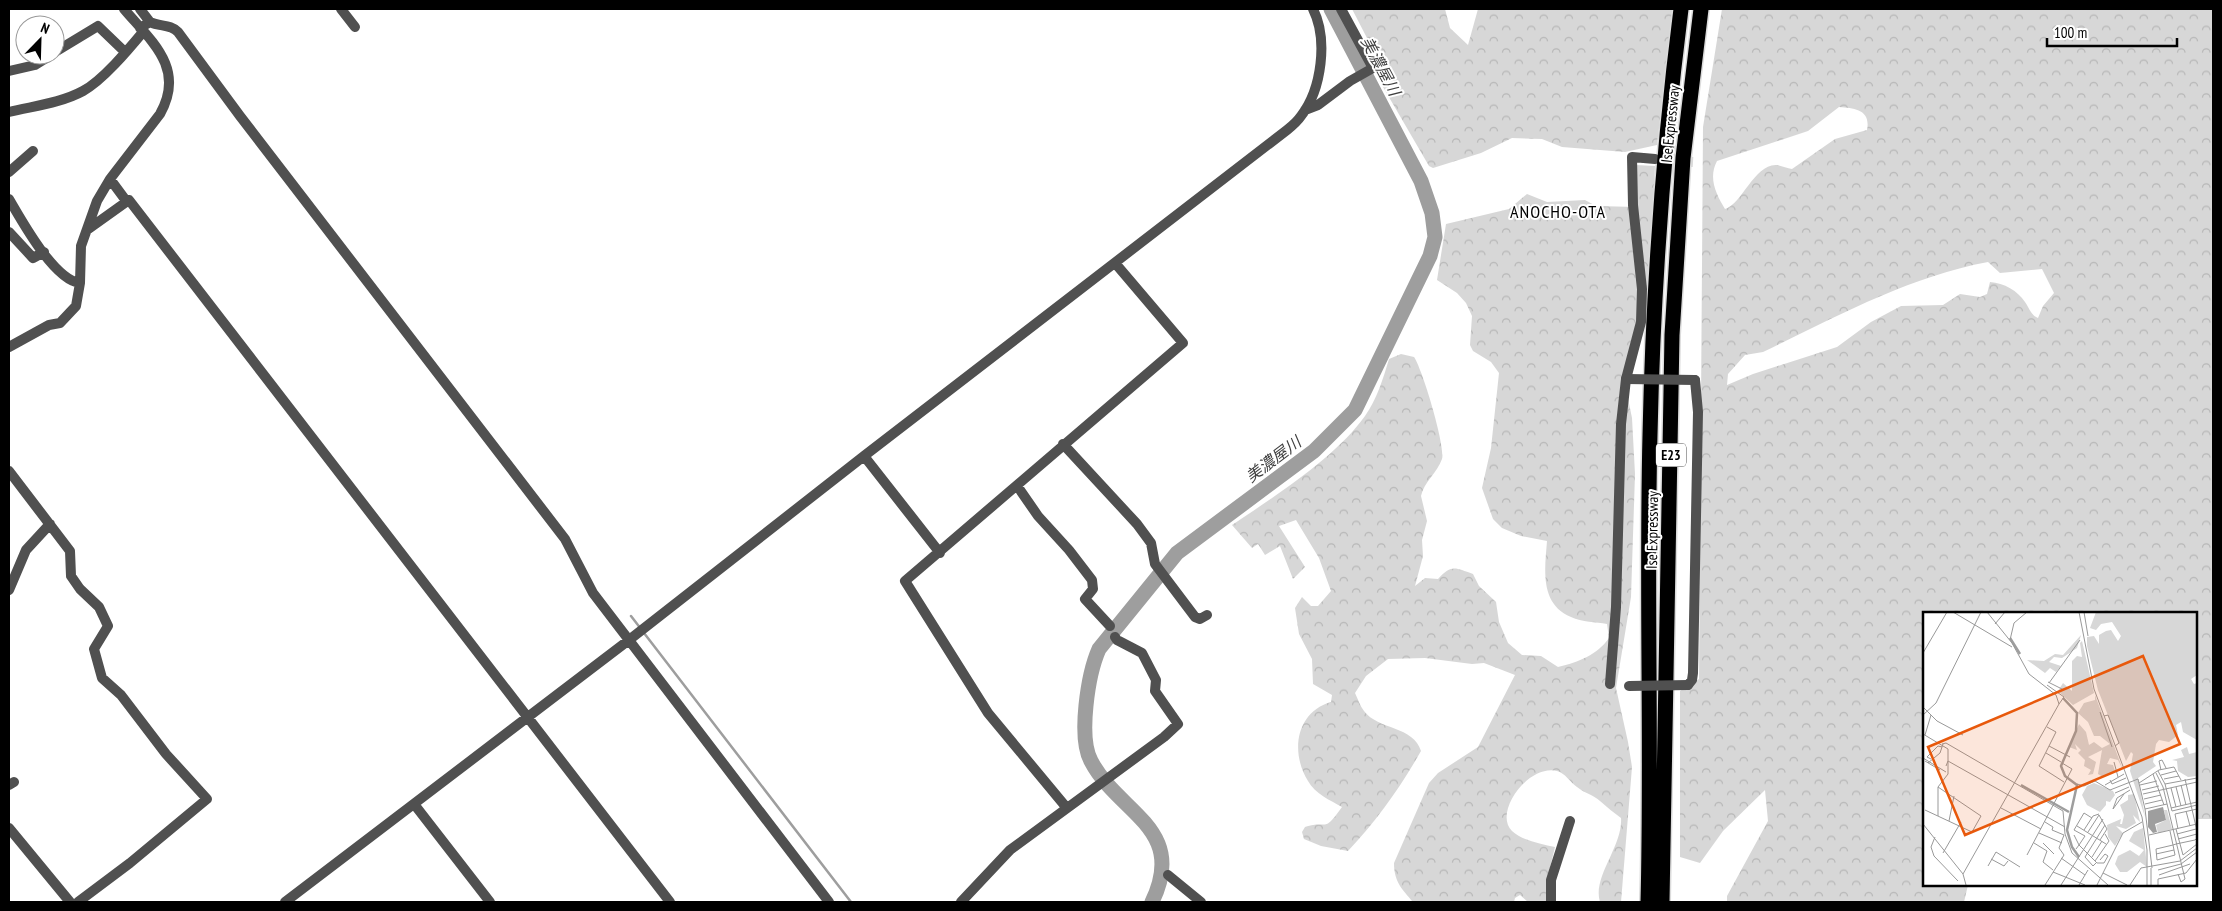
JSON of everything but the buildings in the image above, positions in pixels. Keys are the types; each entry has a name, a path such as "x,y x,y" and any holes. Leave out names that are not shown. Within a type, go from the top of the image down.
{"highway":[{"name":"Ise Expressway","path":"1648,902 1650,436 1653,333 1669,105 1681,9"},
{"name":"Ise Expressway","path":"1662,902 1672,335 1684,158 1701,9"}],"street":[{"path":"9,347 49,325 60,323 76,306 80,283 81,246 97,201 110,179 160,114 167,97 168,78 166,63 159,49 124,9"},
{"path":"140,9 150,22 161,27 171,27 178,32 270,155 566,539 594,593 829,902"},
{"path":"341,9 355,27"},
{"path":"286,902 629,640 864,456 1288,130 1305,110 1314,90 1322,38 1313,9"},
{"path":"1305,110 1318,105 1373,68 1341,9"},
{"path":"9,112 84,91 96,82 125,52 150,22"},
{"path":"65,46 98,26 125,52"},
{"path":"9,71 35,65"},
{"path":"9,172 34,151"},
{"path":"1610,684 1616,607 1621,424 1626,379 1641,322 1642,290 1633,205 1632,157 1655,160"},
{"path":"110,179 128,202 129,200 670,902"},
{"path":"87,230 128,202"},
{"path":"10,204 31,237 67,279 80,283"},
{"path":"9,232 33,258 44,252"},
{"path":"1066,807 988,714 905,581 1018,487 1063,444 1184,343 1115,263"},
{"path":"1626,379 1695,380 1698,412 1695,627 1692,680 1688,685 1629,686"},
{"path":"1063,444 1137,524 1151,543 1155,564 1195,617 1200,618 1207,615"},
{"path":"864,456 940,553"},
{"path":"9,471 70,551 71,576 80,589 99,607 108,623 94,649 102,678 121,695 166,754 207,799 130,863 78,902"},
{"path":"1018,487 1038,516 1070,550 1092,580 1092,589 1085,599 1110,626"},
{"path":"9,590 26,550 50,524"},
{"path":"961,902 1010,850 1178,724 1155,691 1156,680 1142,653 1117,640 1115,637"},
{"path":"414,804 490,902"},
{"path":"1551,902 1551,880 1570,821"},
{"path":"9,828 70,902"},
{"path":"1168,875 1200,902"}],"green space":[{"path":"1352,9 1445,9 1450,28 1468,45 1478,9 1673,9 1657,145 1625,152 1562,147 1542,139 1512,138 1481,153 1433,168 1429,166 1379,80 1382,67"},
{"path":"1722,9 2213,9 2213,819 2197,819 2197,612 1923,612 1923,886 1968,886 1964,902 1727,902 1727,896 1768,821 1765,790 1723,831 1700,863 1680,857 1680,691 1699,679 1703,127","holes":["1839,107 1860,111 1867,118 1867,130 1835,139 1792,169 1777,165 1769,166 1755,177 1731,206 1725,209 1714,186 1713,174 1717,161 1808,131","1988,262 2000,273 2042,269 2054,293 2043,306 2038,318 2015,291 2000,284 1990,282 1987,294 1980,297 1960,294 1943,305 1901,306 1871,322 1837,347 1753,374 1727,385 1728,374 1745,355 1763,352 1845,312 1901,288 1929,277"]},
{"path":"1636,165 1655,166 1650,286 1645,289 1623,374 1632,418 1635,474 1631,597 1616,688 1632,767 1621,902 1600,902 1599,892 1600,882 1620,829 1621,818 1598,799 1577,787 1563,774 1557,771 1546,771 1535,775 1525,782 1516,792 1510,802 1507,823 1512,831 1521,837 1532,842 1555,847 1546,884 1547,902 1528,902 1520,895 1515,898 1514,902 1413,902 1397,880 1394,863 1429,783 1438,773 1478,747 1515,675 1484,663 1472,664 1425,658 1388,659 1366,676 1355,693 1364,711 1378,722 1404,732 1417,743 1421,751 1388,803 1348,851 1321,846 1304,839 1302,832 1305,827 1328,824 1342,807 1323,796 1311,786 1302,770 1298,746 1300,734 1310,714 1319,707 1331,702 1332,695 1313,684 1312,659 1299,634 1295,608 1302,597 1311,606 1318,606 1331,591 1319,558 1296,520 1279,526 1305,567 1293,579 1280,546 1265,555 1258,544 1252,548 1232,525 1303,475 1353,431 1373,403 1389,359 1401,354 1414,357 1432,408 1442,452 1440,464 1425,486 1421,496 1427,521 1422,540 1423,556 1415,586 1425,578 1438,579 1450,569 1458,569 1473,574 1479,586 1496,602 1499,622 1508,643 1522,655 1541,656 1558,667 1580,660 1599,649 1609,638 1607,624 1575,619 1561,611 1553,603 1546,584 1545,562 1547,541 1521,536 1502,528 1493,519 1482,488 1491,448 1499,373 1491,362 1473,351 1470,345 1472,316 1466,303 1457,293 1437,280 1446,224 1509,209 1527,194 1547,202 1585,200 1596,206 1637,207"}],"waterway":[{"name":"美濃屋川","path":"1152,902 1161,877 1161,856 1156,839 1145,823 1103,779 1091,761 1087,750 1085,737 1086,705 1091,674 1099,649 1177,553 1314,451 1355,410 1430,256 1435,237 1432,213 1421,181 1331,9"},
{"path":"631,616 641,629"},
{"path":"644,633 851,902"}],"tunnel":[{"path":"1659,160 1693,162"}],"district":[{"name":"ANOCHO-OTA","path":"1558,211"}]}
